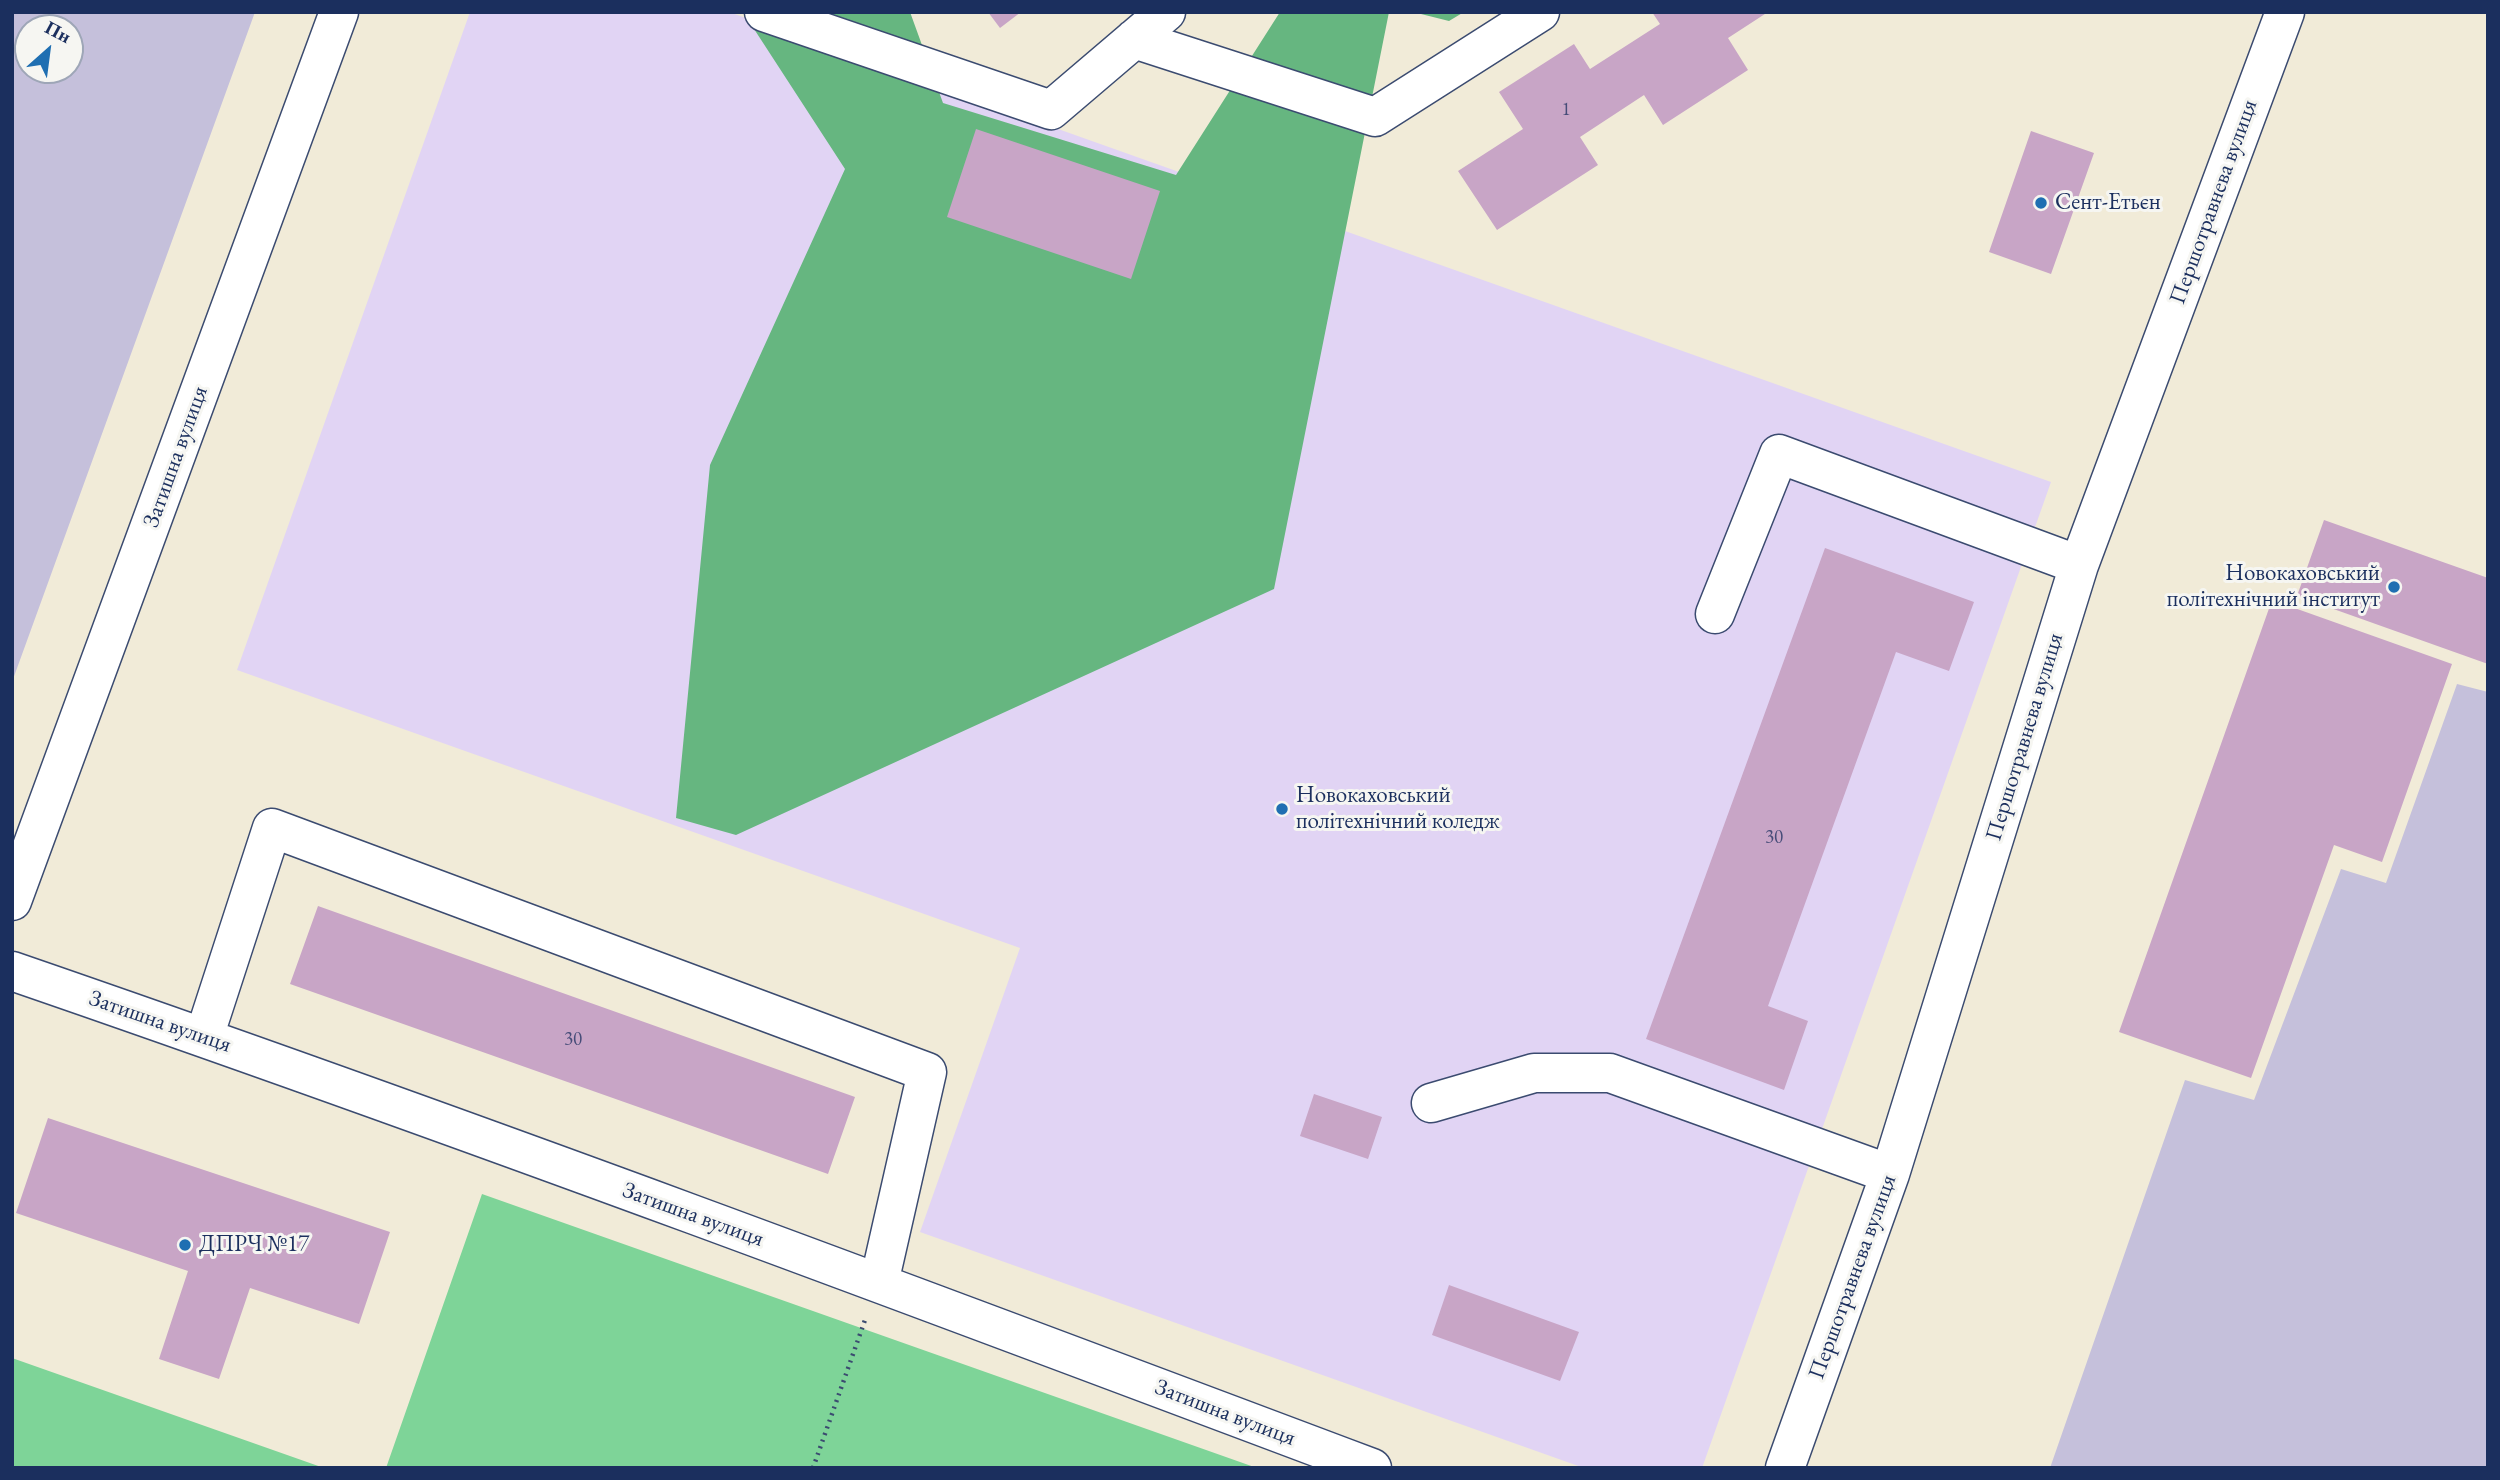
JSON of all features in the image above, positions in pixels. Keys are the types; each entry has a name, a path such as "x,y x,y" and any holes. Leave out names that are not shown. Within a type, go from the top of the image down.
{"street":[{"name":"Затишна вулиця","path":"12,901 339,12"},
{"path":"764,12 1051,110 1166,12"},
{"path":"1133,39 1374,117 1539,12"},
{"name":"Першотравнева вулиця","path":"1785,1468 1889,1174 2079,565 2285,12"},
{"path":"1714,614 1779,454 2079,565"},
{"path":"204,1037 272,828 928,1072 879,1283"},
{"name":"Затишна вулиця","path":"12,971 204,1037 879,1283 1372,1468"},
{"path":"1431,1103 1534,1073 1610,1073 1889,1174"}],"path":[{"path":"813,1468 879,1283"}],"shaded area":[{"path":"12,12 255,12 12,682"},
{"name":"Новокаховський політехнічний коледж","path":"470,12 729,12 2051,482 1702,1468 1584,1468 920,1232 1020,948 237,670"},
{"path":"2457,684 2488,692 2488,1468 2050,1468 2185,1080 2254,1100 2341,869 2386,883"}],"green space":[{"path":"743,12 910,12 943,103 1176,175 1280,12 1389,12 1274,589 736,835 676,818 710,465 845,169"},
{"path":"1413,12 1464,12 1449,21"},
{"path":"482,1194 1257,1468 386,1468"},
{"path":"12,1358 324,1468 12,1468"}],"building":[{"path":"988,12 1021,12 1000,28"},
{"path":"1652,12 1768,12 1728,38 1748,70 1663,125 1644,95 1580,137 1598,165 1497,230 1458,171 1523,129 1499,92 1574,44 1590,69 1660,24"},
{"path":"976,129 1160,191 1131,279 947,217"},
{"name":"Сент-Етьєн","path":"2031,131 2094,153 2051,274 1989,252"},
{"name":"Новокаховський політехнічний інститут","path":"2324,520 2488,578 2488,664 2297,596"},
{"path":"1825,548 1974,602 1949,671 1896,652 1768,1006 1808,1021 1784,1090 1646,1039"},
{"path":"2272,600 2452,664 2382,862 2334,845 2251,1078 2119,1032"},
{"path":"318,906 855,1097 828,1174 290,984"},
{"path":"1314,1094 1382,1117 1368,1159 1300,1136"},
{"path":"48,1118 390,1232 359,1324 250,1288 219,1379 159,1359 188,1271 16,1213"},
{"path":"1449,1285 1579,1332 1560,1381 1432,1335"}],"place":[{"name":"Сент-Етьєн","path":"2041,203"},
{"name":"Новокаховський політехнічний інститут","path":"2394,587"},
{"name":"Новокаховський політехнічний коледж","path":"1282,809"},
{"name":"ДПРЧ №17","path":"185,1245"}]}
